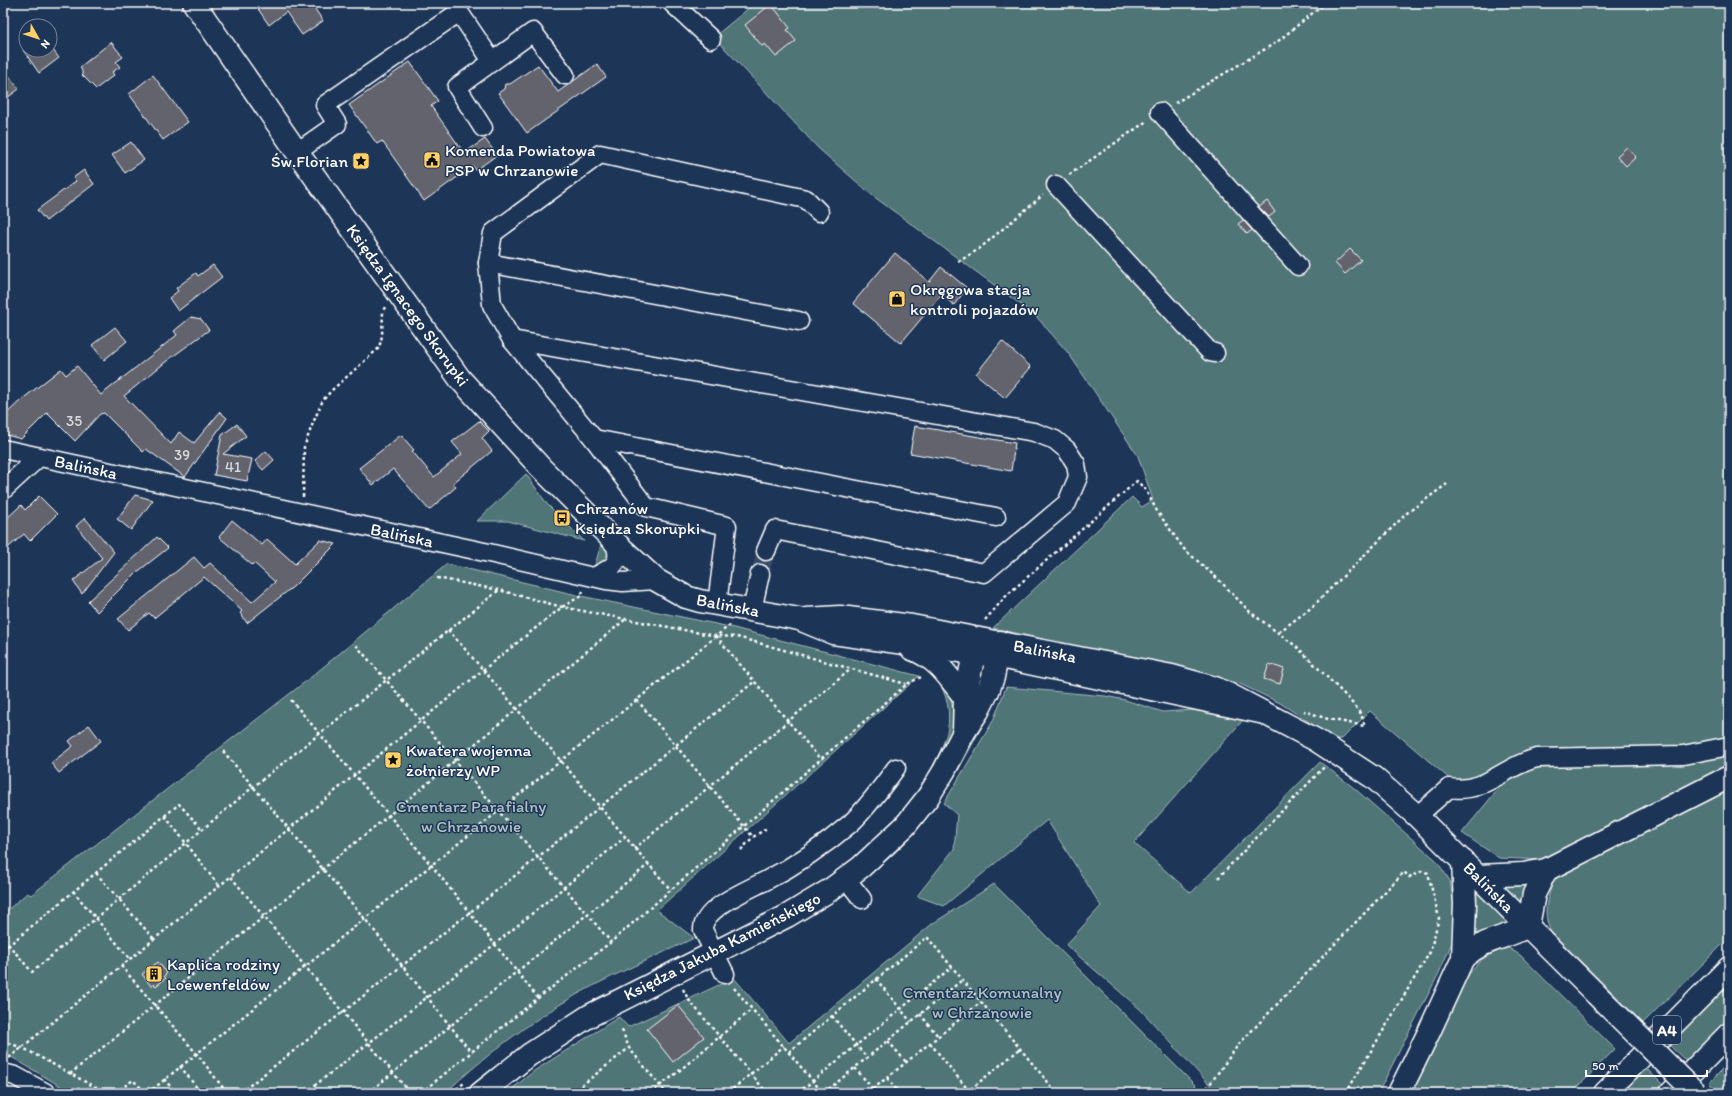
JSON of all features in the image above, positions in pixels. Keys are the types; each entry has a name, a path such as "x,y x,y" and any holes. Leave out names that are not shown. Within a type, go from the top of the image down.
{"main road":[{"name":"Księdza Ignacego Skorupki","path":"194,3 297,152 460,378 541,468 614,541 656,580"},
{"name":"Balińska","path":"656,580 686,596 700,601 799,619 833,633 973,654 998,649 1260,712 1336,752 1374,778 1417,816 1696,1093"},
{"name":"Balińska","path":"799,619 840,617 912,626 973,654"},
{"path":"896,643 921,652 934,661 946,672 965,698"},
{"name":"Księdza Jakuba Kamieńskiego","path":"481,1093 529,1055 589,1016 802,907 846,879 871,859 917,811 944,771 964,732 978,711 988,691 993,677 998,649"},
{"name":"Księdza Jakuba Kamieńskiego","path":"964,732 965,698 973,654"},
{"path":"1478,876 1523,874 1546,870 1729,777"},
{"path":"1399,1093 1429,1032 1462,958 1466,904 1463,861"},
{"path":"1462,958 1482,944 1497,937 1517,933 1528,926 1534,894 1546,870"},
{"name":"A4","path":"1605,1093 1729,968"},
{"path":"1671,1093 1729,1034"}],"street":[{"path":"672,3 710,40"},
{"path":"297,152 337,124 325,105 459,12 492,61"},
{"path":"483,128 457,87 533,32 565,75"},
{"path":"1160,112 1298,266"},
{"path":"717,604 727,526 646,507 594,439 512,340 492,305 488,263 493,233 600,154 806,199 819,212"},
{"path":"1056,185 1210,352 1215,353"},
{"path":"488,263 799,321"},
{"path":"512,340 1034,432 1055,440 1067,450 1076,464 1078,477 1067,503 984,573 775,530 766,551"},
{"path":"594,439 996,517"},
{"name":"Balińska","path":"3,449 305,515 489,553 590,582 656,580"},
{"path":"3,490 39,457"},
{"path":"590,582 616,563 618,550 614,541"},
{"path":"752,610 760,574"},
{"path":"1417,816 1449,788 1466,790 1481,785 1523,761 1537,758 1683,755 1729,746"},
{"path":"725,974 703,930 703,924 707,916 736,897 798,863 852,822 876,796 896,768"},
{"path":"846,879 862,899"},
{"path":"7,1073 46,1093"}],"path":[{"path":"958,262 979,249 1056,185 1160,112 1277,42 1326,3"},
{"path":"305,515 304,447 313,423 323,400 327,395 357,366 379,348 383,330 383,311 386,305"},
{"path":"992,611 1007,595 1137,481 1145,489 1157,511 1184,549 1219,580 1250,612 1279,632 1297,647 1348,698 1361,714 1365,726"},
{"path":"1279,632 1312,607 1407,513 1447,484"},
{"path":"437,578 499,590 562,607 627,618 716,636 737,637 907,684"},
{"path":"7,1073 8,1060 483,670 562,607 581,596 590,582"},
{"path":"8,944 32,972 253,787 499,590"},
{"path":"70,1074 154,1004 388,816 627,618"},
{"path":"115,1093 134,1080 147,1093 432,866 497,811 561,762 716,636 730,627 731,623"},
{"path":"448,630 518,709 561,762 601,807 624,838 671,890"},
{"path":"716,636 821,760"},
{"path":"356,645 422,720 497,811 564,886 611,942"},
{"path":"634,849 851,668"},
{"path":"421,1093 538,998 611,942 907,684 920,676 925,679"},
{"path":"240,1093 470,913 755,682"},
{"path":"291,700 432,866 538,998"},
{"path":"637,700 676,745 708,786 753,837"},
{"path":"223,751 402,965 471,1052"},
{"path":"1218,878 1327,763"},
{"path":"3,950 8,944 179,804 202,829"},
{"path":"165,816 220,886"},
{"path":"741,850 753,837 767,828"},
{"path":"305,1093 495,944 624,838"},
{"path":"368,1093 649,864"},
{"path":"1211,1093 1207,1088 1239,1044 1404,872 1409,877 1422,871 1428,873 1439,918 1430,952 1346,1093"},
{"path":"96,873 154,939"},
{"path":"231,877 342,1013 410,1093"},
{"path":"73,891 130,959"},
{"path":"789,1052 927,937 1057,1093"},
{"path":"121,966 197,1054 227,1093"},
{"path":"798,1093 952,967"},
{"path":"725,974 728,980 752,1010 824,1093 962,980"},
{"path":"876,979 911,1022"},
{"path":"681,984 688,999 767,1093"},
{"path":"868,1093 981,1002"},
{"path":"650,1093 673,1076 752,1010"},
{"path":"920,1014 938,1036"},
{"path":"832,1016 867,1058"},
{"path":"622,1030 629,1048 666,1093"},
{"path":"3,1041 23,1048 106,1093"},
{"path":"888,1041 906,1062"},
{"path":"930,1043 969,1090"},
{"path":"728,1093 784,1046"},
{"path":"572,1093 629,1048"},
{"path":"966,1093 1020,1049"},
{"path":"180,1066 201,1093"},
{"path":"855,1068 873,1089"},
{"path":"887,1078 899,1093"},
{"path":"164,1079 176,1093"}],"green space":[{"path":"755,3 1729,3 1729,765 1545,860 1499,858 1462,833 1503,783 1496,773 1473,784 1451,780 1370,711 1342,739 1335,739 1280,703 1240,684 993,628 1132,497 1142,507 1153,500 1138,456 1069,354 1035,315 873,196 819,149 714,37"},
{"path":"526,474 547,504 584,541 508,521 477,521"},
{"path":"602,541 608,549 609,556 605,562 595,565"},
{"name":"Cmentarz Parafialny w Chrzanowie","path":"447,564 581,596 730,627 919,676 657,910 694,938 605,980 541,1016 508,1040 445,1093 72,1093 3,1052 3,914 27,893 31,895 310,678"},
{"path":"944,682 950,693 954,716 951,737 941,760 907,812 846,872 807,894 850,862 874,841 896,818 916,793 933,765 948,730 949,717 947,704 941,686"},
{"path":"1000,684 1002,687 976,737 949,786 938,802 904,844 859,883 858,881"},
{"path":"1006,687 1105,696 1125,700 1163,712 1193,710 1244,719 1134,843 1191,893 1320,762 1354,788 1436,860 1450,881 1454,907 1453,940 1439,973 1378,1093 1217,1093 1141,1010 1066,945 1101,906 1047,820 944,906 917,896 954,849 957,815 944,803 993,721"},
{"path":"1729,786 1729,938 1643,1023 1551,932 1546,917 1546,910 1551,889 1557,874"},
{"path":"1529,878 1521,905 1502,887 1501,883"},
{"name":"Cmentarz Komunalny w Chrzanowie","path":"994,884 1203,1093 507,1093 534,1071 619,1017 628,1027 734,978 789,1043 932,924"},
{"path":"1473,888 1514,927 1474,939"},
{"path":"1507,947 1520,955 1615,1049 1572,1093 1407,1093 1461,983 1484,957"},
{"path":"694,950 693,955 488,1076 469,1093 462,1093 516,1051 574,1014 633,981"},
{"path":"1729,983 1729,1020 1687,1062 1668,1044"},
{"path":"1729,1063 1729,1093 1719,1093 1709,1083"},
{"path":"1644,1066 1663,1085 1655,1093 1618,1093"}],"building":[{"path":"254,3 311,3 323,21 302,35 286,12 269,25"},
{"path":"771,4 790,28 787,30 796,41 776,57 765,44 762,46 745,25"},
{"path":"111,42 123,57 116,62 120,67 112,72 114,75 96,89 82,75 80,67"},
{"path":"58,57 59,58 39,73 29,58 58,58"},
{"path":"410,62 438,101 431,106 464,153 485,139 497,155 476,170 473,166 424,201 382,141 377,144 349,105"},
{"path":"597,64 606,77 527,133 498,93 504,89 505,84 510,84 538,65 558,92"},
{"path":"3,68 19,89 3,101"},
{"path":"153,75 188,122 163,140 129,94"},
{"path":"131,142 144,160 125,173 112,155"},
{"path":"1627,147 1636,157 1626,166 1617,156"},
{"path":"84,170 94,184 46,221 37,210 76,181 73,178"},
{"path":"1267,201 1275,212 1269,217 1259,207"},
{"path":"1243,220 1252,230 1247,234 1238,224"},
{"path":"1350,249 1361,260 1345,274 1335,263"},
{"name":"Okręgowa stacja kontroli pojazdów","path":"895,253 929,282 941,267 967,288 954,305 941,295 901,343 853,303"},
{"path":"213,265 222,277 178,311 169,298 178,291 176,288 196,273 198,276"},
{"path":"191,317 201,319 209,330 168,360 124,396 171,444 179,432 194,443 220,412 227,418 185,477 146,449 143,452 104,413 100,414 75,441 47,413 21,439 3,434 3,417 21,400 61,369 66,375 77,366 101,395 177,335 174,331"},
{"path":"115,327 127,341 104,360 92,345"},
{"path":"1002,341 1031,367 1005,398 976,374"},
{"path":"479,421 489,431 482,438 492,451 453,483 456,487 429,510 393,469 373,485 359,468 401,435 414,450 412,451 434,477 462,454 452,442"},
{"path":"237,424 246,436 223,454 252,459 247,481 214,475 222,435"},
{"path":"915,426 1015,443 1011,471 910,453"},
{"path":"266,451 274,460 263,470 255,461"},
{"path":"135,495 153,500 131,530 117,519"},
{"path":"39,496 57,514 30,541 24,534 3,552 3,522 21,505 25,510"},
{"path":"85,518 114,552 82,594 73,581 102,558 76,526"},
{"path":"232,520 262,545 267,539 295,564 320,540 336,544 294,586 247,623 240,613 242,611 204,577 154,618 149,613 128,630 118,619 194,557 204,568 210,563 252,602 275,582 254,563 252,565 219,537"},
{"path":"157,537 168,548 136,573 97,612 88,601"},
{"path":"1269,664 1284,669 1280,684 1264,679"},
{"path":"89,725 101,741 59,773 51,763 73,746 69,741"},
{"name":"Kaplica rodziny Loewenfeldów","path":"158,962 167,973 164,976 166,978 156,986 154,984 151,986 142,974"},
{"path":"678,1005 704,1037 673,1062 647,1029"}],"tunnel":[{"path":"760,574 766,551"}],"place":[{"name":"Komenda Powiatowa PSP w Chrzanowie","path":"432,160"},
{"name":"Św.Florian","path":"361,161"},
{"name":"Okręgowa stacja kontroli pojazdów","path":"897,299"},
{"name":"Chrzanów Księdza Skorupki","path":"562,518"},
{"name":"Kwatera wojenna żołnierzy WP","path":"393,760"},
{"name":"Kaplica rodziny Loewenfeldów","path":"154,974"}]}
